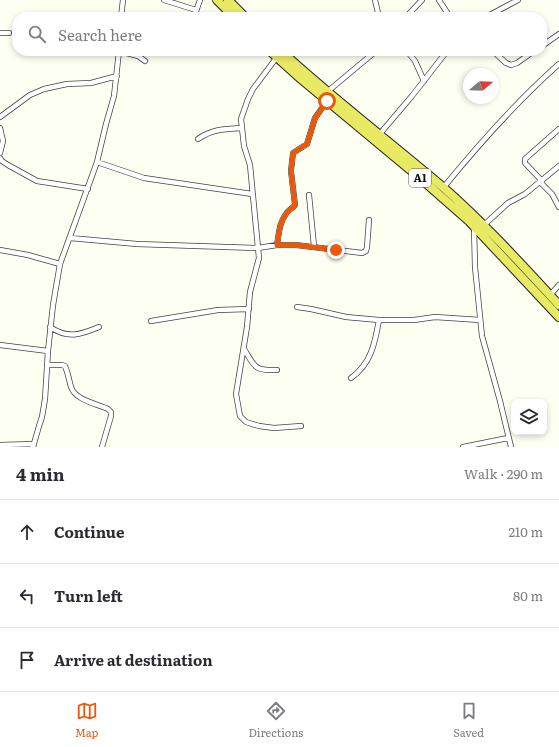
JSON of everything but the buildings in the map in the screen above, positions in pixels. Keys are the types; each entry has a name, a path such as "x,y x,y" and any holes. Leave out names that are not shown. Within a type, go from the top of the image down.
{"highway":[{"path":"217,0 229,12"},
{"path":"230,1 240,12"},
{"name":"A1","path":"281,56 327,101 443,188 484,225 559,305"},
{"name":"A1","path":"282,56 327,92 474,226 559,317"}],"street":[{"path":"121,12 123,0"},
{"path":"164,0 196,10 200,0"},
{"path":"375,0 378,12"},
{"path":"411,12 422,0"},
{"path":"439,0 447,12"},
{"path":"495,12 518,0"},
{"path":"0,33 8,33"},
{"path":"547,43 558,36"},
{"path":"0,445 34,446 45,399 50,327 60,264 97,162 114,96 119,56"},
{"path":"138,56 145,61"},
{"path":"277,56 251,94 241,120 244,146 250,165 259,258 250,292 244,349 236,394 240,416 246,422 274,428 301,426"},
{"path":"327,92 370,56"},
{"path":"411,56 415,61 424,81"},
{"path":"376,138 443,56"},
{"path":"498,56 506,63 511,65 517,63 527,56"},
{"path":"443,188 491,132 541,80 559,64"},
{"path":"0,117 30,95 44,89 67,84 91,83 117,76"},
{"path":"277,245 285,215 295,205 291,171 293,153 307,144 315,118 327,101"},
{"path":"0,128 3,141 0,153"},
{"path":"198,138 207,132 220,129 241,128"},
{"path":"559,129 525,159 525,163 552,194 559,207"},
{"path":"0,158 8,165 37,180 88,189"},
{"path":"97,162 144,178 252,194"},
{"path":"484,225 508,203 526,194 559,166"},
{"path":"309,195 314,246"},
{"path":"70,238 137,244 258,248 286,244 364,252 367,247 368,220"},
{"path":"474,226 474,249 482,336 511,447"},
{"path":"0,250 28,255 60,264"},
{"path":"550,295 559,285"},
{"path":"296,307 312,309 346,318 414,320 436,317 480,320"},
{"path":"151,321 218,310 249,309"},
{"path":"351,378 363,367 372,352 379,320"},
{"path":"50,327 60,333 72,335 82,334 99,327"},
{"path":"0,345 48,351"},
{"path":"244,349 253,364 258,369 264,371 277,370"},
{"path":"47,365 65,366 73,392 78,396 108,409 111,412 102,447"},
{"path":"463,447 508,438"}],"route":[{"path":"327,101 315,118 307,144 293,153 291,171 295,205 285,215 280,227 277,245 286,244 314,246 336,250"}]}
